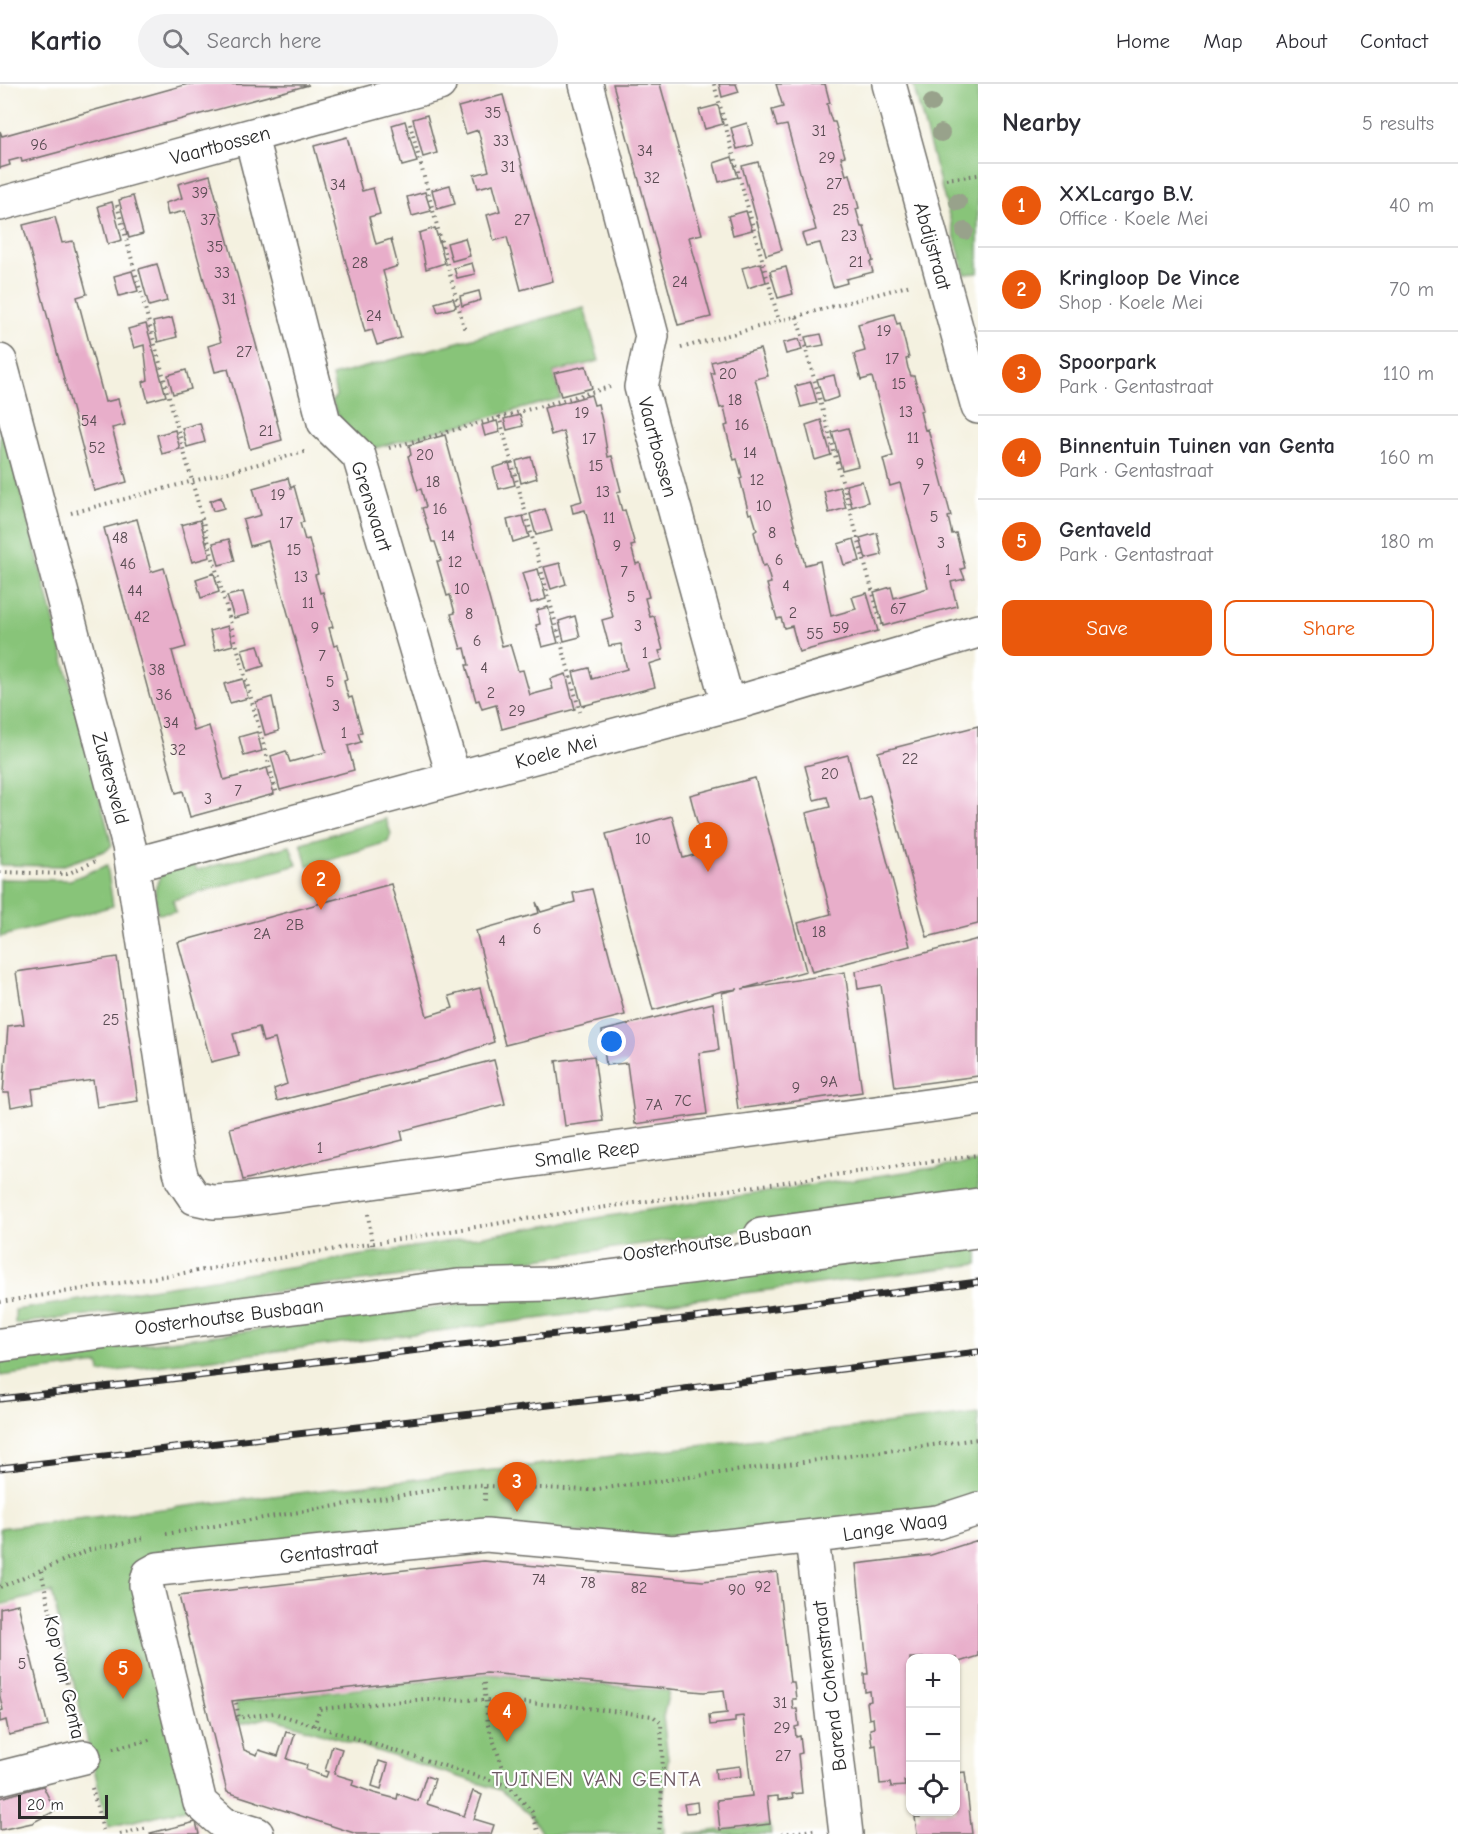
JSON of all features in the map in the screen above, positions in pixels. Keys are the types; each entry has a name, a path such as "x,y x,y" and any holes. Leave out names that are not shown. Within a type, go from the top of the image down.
{"street":[{"name":"Vaartbossen","path":"0,204 439,84"},
{"name":"Vaartbossen","path":"586,84 652,336 641,387 728,704"},
{"name":"Abdijstraat","path":"889,84 978,407"},
{"name":"Grensvaart","path":"251,137 324,422 351,449 454,778"},
{"name":"Zustersveld","path":"0,361 131,855 177,1159 182,1179 195,1198"},
{"name":"Koele Mei","path":"131,855 285,824 728,704 978,631"},
{"name":"Smalle Reep","path":"195,1198 213,1202 233,1201 978,1099"},
{"name":"Oosterhoutse Busbaan","path":"0,1345 458,1286 550,1265 978,1205"},
{"name":"Oosterhoutse Busbaan","path":"458,1286 552,1284 978,1231"},
{"name":"Lange Waag","path":"812,1538 938,1522 978,1509"},
{"name":"Gentastraat","path":"257,1834 224,1824 200,1803 146,1585 149,1574 159,1569 486,1534 673,1551 812,1538"},
{"name":"Barend Cohenstraat","path":"812,1538 846,1834"},
{"name":"Kop van Genta","path":"0,1778 84,1757"}],"path":[{"path":"714,84 779,321"},
{"path":"402,94 465,331"},
{"path":"108,174 194,482 285,824"},
{"path":"42,520 194,482 499,416 779,321 942,276"},
{"path":"797,317 890,655"},
{"path":"499,416 588,742"},
{"path":"0,872 67,874 131,855"},
{"path":"0,1302 577,1211 978,1155"},
{"path":"158,1535 462,1485 590,1490 978,1439"},
{"path":"0,1587 89,1550 146,1538"},
{"name":"Kop van Genta","path":"41,1571 104,1834"},
{"path":"484,1683 488,1725 509,1786 532,1812 539,1834"},
{"path":"314,1725 320,1709 425,1699 485,1700 570,1706 658,1719 663,1743 659,1834"},
{"path":"236,1703 238,1718 274,1713 509,1786"},
{"path":"84,1757 182,1731"},
{"path":"120,1834 148,1828"}],"green space":[{"path":"913,84 978,84 978,273 965,274"},
{"path":"584,308 599,361 554,372 561,398 368,450 343,429 332,401 336,396 332,376"},
{"path":"0,412 112,845 107,850 61,866 0,865"},
{"path":"386,819 391,834 388,842 307,866 301,843"},
{"path":"290,846 297,865 173,900 176,912 157,914 155,889 164,868 191,861 197,870"},
{"path":"107,865 113,906 0,937 0,879 70,880"},
{"path":"978,1162 978,1196 523,1261 15,1324 15,1310 616,1215"},
{"path":"978,1240 978,1264 100,1373 99,1364 0,1376 0,1362"},
{"path":"978,1413 978,1503 669,1541 484,1525 135,1564 194,1807 108,1827 52,1592 0,1605 0,1528"},
{"path":"487,1674 669,1691 663,1717 668,1758 663,1801 664,1834 542,1834 532,1817 500,1790 270,1717 238,1725 236,1703"},
{"path":"770,1824 771,1834 685,1834"}],"building":[{"path":"188,84 309,85 22,162 21,158 9,161 10,165 0,168 0,131 2,136"},
{"path":"613,84 660,84 702,234 689,237 711,317 678,325"},
{"path":"719,84 736,84 739,92 722,97"},
{"path":"776,84 825,84 830,103 827,104 829,113 832,122 835,122 845,156 841,157 846,175 850,174 859,208 856,209 861,227 864,227 873,261 870,262 873,272 846,279 847,283 833,287 820,243 806,246 802,234 816,230 787,125 777,127 772,110 783,107"},
{"path":"503,95 553,281 521,290 507,237 494,241 487,215 500,211 493,184 478,188 474,175 489,171 478,130 466,134 458,107"},
{"path":"718,105 723,124 705,129 699,110"},
{"path":"427,115 437,153 423,157 413,119"},
{"path":"405,121 417,162 402,166 392,125"},
{"path":"747,123 753,145 737,149 731,128"},
{"path":"347,137 362,191 373,188 380,214 369,217 376,244 391,239 398,266 383,271 401,338 377,345 372,330 365,332 314,146"},
{"path":"732,157 738,177 719,182 714,163"},
{"path":"758,162 782,250 766,255 742,166"},
{"path":"210,175 282,440 250,449 228,369 215,372 208,346 221,342 185,211 168,215 165,203 182,198 178,184"},
{"path":"450,185 455,204 437,209 432,190"},
{"path":"425,192 431,211 412,216 407,197"},
{"path":"133,196 143,234 129,238 119,200"},
{"path":"112,202 122,240 108,244 98,206"},
{"path":"746,211 752,230 733,235 728,216"},
{"path":"55,217 62,243 73,241 87,294 77,297 105,402 118,399 125,425 112,428 127,482 94,491 23,225"},
{"path":"435,228 445,263 426,269 419,233"},
{"path":"465,238 470,256 452,261 447,243"},
{"path":"472,263 475,274 457,278 454,268"},
{"path":"761,263 766,282 748,288 742,268"},
{"path":"157,264 167,301 149,306 139,269"},
{"path":"786,267 793,294 778,298 770,271"},
{"path":"132,271 138,291 119,296 114,276"},
{"path":"479,291 481,300 462,306 460,296"},
{"path":"453,298 456,307 438,312 435,303"},
{"path":"894,314 897,324 900,323 909,358 906,359 908,368 911,376 914,376 923,410 920,411 922,420 925,430 928,429 951,516 948,517 952,534 956,533 965,568 961,569 965,579 951,582 957,606 883,626 874,592 891,587 894,598 928,588 900,483 890,486 883,459 893,456 872,377 861,380 854,354 865,351 858,324"},
{"path":"172,318 177,337 158,342 153,322"},
{"path":"146,324 166,396 148,401 143,382 148,380 144,345 134,348 128,329"},
{"path":"821,334 824,345 808,348 805,337"},
{"path":"799,339 802,350 786,354 783,343"},
{"path":"760,349 768,376 755,379 805,565 820,561 831,616 856,609 852,597 867,593 878,631 799,652 792,626 784,628 781,618 777,619 767,584 771,583 766,565 763,566 754,532 757,530 752,513 749,514 740,479 742,478 740,469 737,459 734,460 725,426 728,425 724,407 720,408 711,373 714,373 711,362"},
{"path":"586,366 592,388 561,396 554,373"},
{"path":"186,370 191,389 173,394 168,375"},
{"path":"834,375 839,397 824,402 817,379"},
{"path":"811,382 817,403 801,407 795,386"},
{"path":"591,395 594,405 598,404 608,457 612,456 621,491 617,492 635,545 631,546 636,564 640,563 649,597 645,598 650,617 654,616 663,650 659,651 662,660 649,664 655,687 582,706 573,672 589,668 592,679 627,669 621,644 609,646 602,620 613,617 585,510 573,513 571,504 582,501 563,431 551,435 544,408"},
{"path":"520,415 523,426 507,430 504,419"},
{"path":"821,420 831,455 815,460 806,425"},
{"path":"497,421 500,432 485,436 482,425"},
{"path":"200,423 205,442 187,447 182,428"},
{"path":"848,428 858,466 842,470 832,432"},
{"path":"175,430 180,449 162,454 157,435"},
{"path":"445,435 502,646 510,644 518,671 523,670 530,695 553,689 550,679 566,674 575,709 502,729 496,705 482,709 479,700 476,701 466,665 469,665 465,648 461,649 451,614 455,613 450,595 447,596 437,561 441,561 435,542 432,542 422,508 426,507 421,489 418,490 408,456 411,455 409,445"},
{"path":"531,457 537,478 521,483 516,461"},
{"path":"509,463 515,485 499,489 493,468"},
{"path":"288,478 291,488 294,486 304,522 300,523 305,540 309,539 318,574 315,575 320,593 323,592 333,627 329,628 334,646 338,645 347,679 344,680 346,689 349,698 352,697 362,732 358,733 361,742 348,746 354,770 280,790 271,756 286,751 290,762 326,752 268,541 250,546 243,520 261,515 253,488"},
{"path":"862,481 868,502 852,507 846,485"},
{"path":"840,487 846,508 829,513 824,491"},
{"path":"221,497 224,508 213,511 210,501"},
{"path":"545,509 552,531 536,535 530,514"},
{"path":"523,516 529,537 513,542 507,520"},
{"path":"137,519 151,572 164,568 186,647 172,651 194,731 209,726 224,780 267,768 274,794 190,817 183,791 176,793 104,528"},
{"path":"200,520 210,557 192,562 181,525"},
{"path":"877,533 882,555 866,559 860,538"},
{"path":"229,539 235,561 219,565 213,543"},
{"path":"854,539 860,561 844,565 838,544"},
{"path":"560,563 566,584 551,589 544,567"},
{"path":"538,569 546,599 531,603 522,573"},
{"path":"214,573 219,592 201,598 196,579"},
{"path":"243,592 249,614 234,618 227,596"},
{"path":"548,607 558,643 542,647 536,625 540,624 537,610"},
{"path":"575,616 580,637 564,641 559,621"},
{"path":"228,626 233,645 215,650 210,631"},
{"path":"258,645 264,666 248,671 242,649"},
{"path":"243,679 248,698 230,703 224,684"},
{"path":"272,697 279,731 265,735 256,702"},
{"path":"978,726 978,924 927,937 878,752"},
{"path":"257,732 262,751 244,756 239,737"},
{"path":"848,755 859,800 870,796 910,946 812,972 798,923 831,914 806,813 830,807 827,797 814,800 805,766"},
{"path":"755,778 806,971 742,989 845,972 862,1092 738,1109 722,993 738,989 722,991 653,1010 606,834 672,816 683,858 705,852 690,795"},
{"path":"391,884 427,1016 453,1008 449,996 480,988 494,1042 438,1061 277,1101 274,1089 287,1084 275,1039 263,1042 259,1027 233,1034 239,1055 211,1062 178,942"},
{"path":"592,889 625,1015 505,1045 476,931 539,913 536,902 541,912 575,902 573,893"},
{"path":"978,939 978,1076 895,1087 881,985 858,989 856,971"},
{"path":"117,957 138,1101 97,1107 93,1080 32,1089 34,1103 11,1107 9,1093 3,1093 8,1026 24,1024 16,972"},
{"path":"713,1003 719,1050 699,1053 707,1114 635,1124 627,1063 606,1065 602,1031"},
{"path":"594,1056 603,1121 565,1126 556,1061"},
{"path":"494,1060 505,1104 401,1131 403,1140 243,1180 230,1128"},
{"path":"978,1540 978,1656 960,1662 960,1654 906,1654 906,1781 904,1781 905,1786 891,1787 890,1783 880,1784 876,1745 872,1746 870,1729 874,1728 873,1718 869,1719 867,1702 871,1701 870,1691 865,1692 864,1674 868,1674 856,1564 931,1555"},
{"path":"483,1561 703,1581 777,1572 790,1682 794,1682 796,1699 792,1699 793,1709 797,1709 799,1726 795,1727 796,1737 800,1736 802,1753 798,1754 802,1793 792,1794 793,1798 778,1800 778,1796 767,1797 770,1824 720,1830 717,1800 752,1796 743,1716 735,1717 735,1722 710,1725 709,1715 727,1713 724,1690 704,1692 487,1673 232,1701 244,1750 257,1755 259,1750 278,1756 286,1732 295,1734 287,1759 307,1765 306,1770 326,1777 328,1772 325,1771 332,1746 342,1749 334,1774 354,1780 352,1785 397,1799 398,1794 418,1801 426,1776 435,1779 427,1804 464,1816 473,1791 482,1795 474,1819 494,1825 491,1834 357,1834 227,1792 179,1596"},
{"path":"18,1604 48,1726 9,1735 6,1720 0,1722 0,1711 3,1710 0,1697 0,1608"},
{"path":"379,1761 388,1764 381,1789 372,1786"},
{"path":"740,1766 741,1776 716,1779 715,1769"},
{"path":"965,1772 972,1834 917,1834 915,1817 960,1816 960,1773"},
{"path":"43,1786 55,1811 32,1823 0,1830 0,1798"},
{"path":"697,1802 698,1812 686,1813 684,1804"},
{"path":"196,1822 199,1834 150,1834 150,1833"}],"railway":[{"path":"0,1399 744,1312 978,1282"},
{"path":"0,1468 636,1395 978,1352"}],"place":[{"name":"XXLcargo B.V.","path":"708,872"},
{"name":"Kringloop De Vince","path":"321,910"},
{"name":"Spoorpark","path":"517,1512"},
{"name":"Gentaveld","path":"123,1699"},
{"name":"Binnentuin Tuinen van Genta","path":"507,1742"}],"district":[{"name":"TUINEN VAN GENTA","path":"597,1779"}]}
